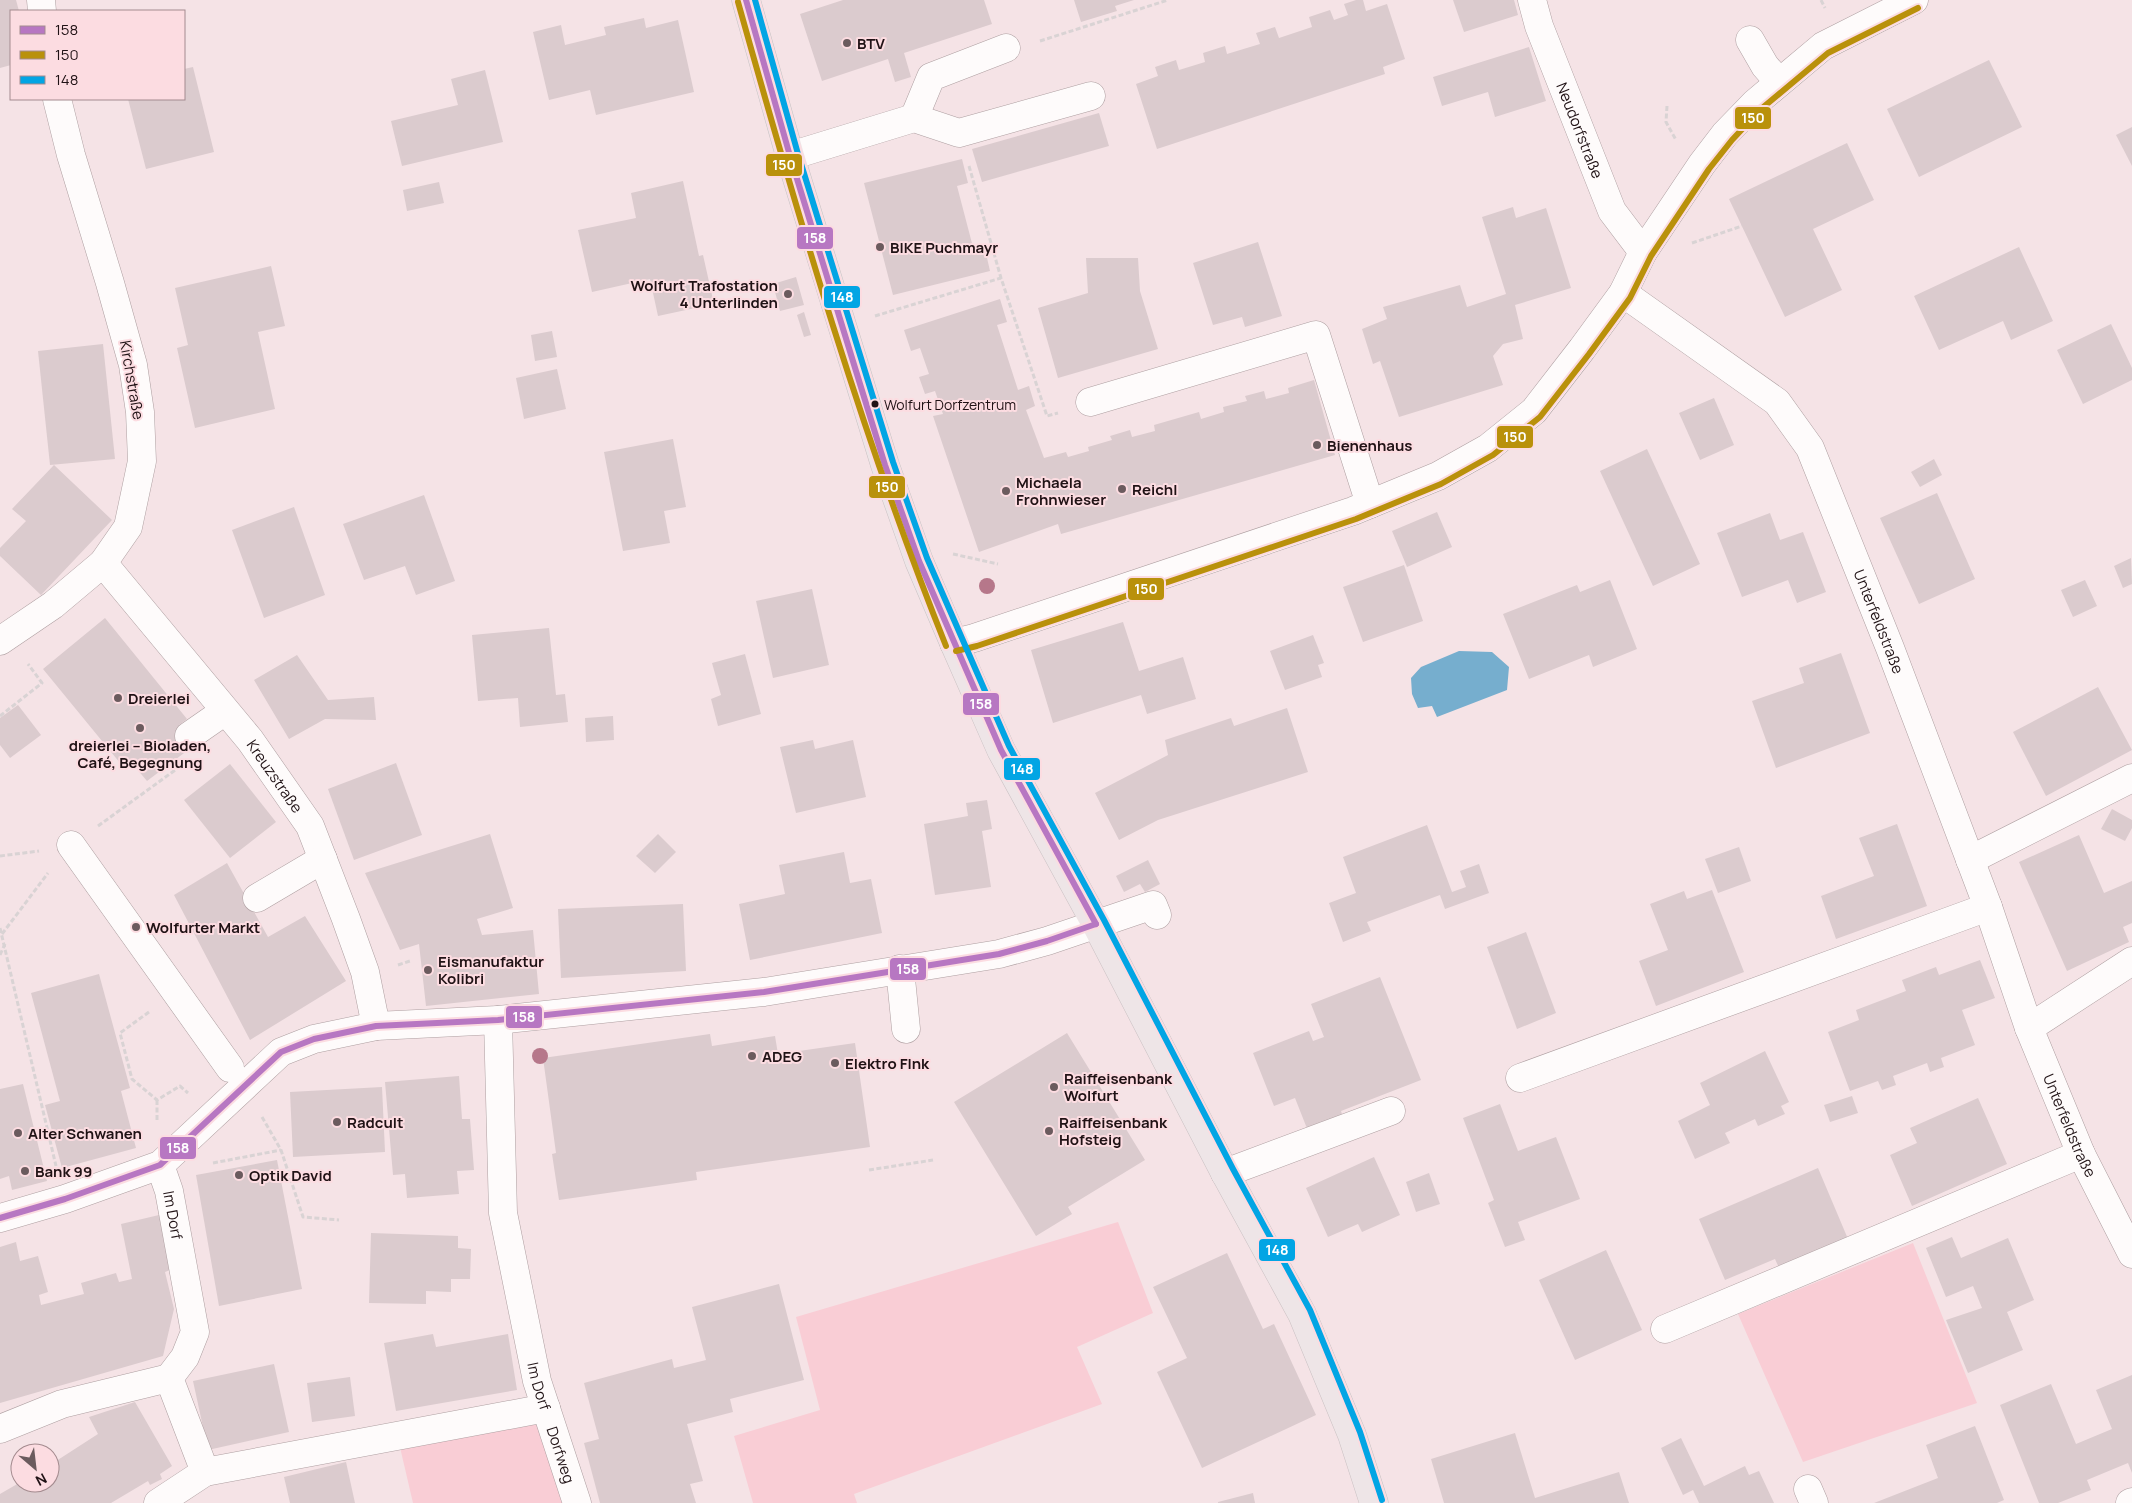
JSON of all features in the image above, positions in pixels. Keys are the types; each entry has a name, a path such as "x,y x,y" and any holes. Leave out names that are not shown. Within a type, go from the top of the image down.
{"main road":[{"path":"746,0 790,156 885,465 932,591 1001,750 1096,924 1225,1172 1302,1314 1352,1435 1374,1503"}],"street":[{"name":"Neudorfstraße","path":"1532,0 1540,26 1612,211 1643,252"},
{"path":"954,643 974,638 1370,504 1438,476 1488,448 1534,411 1623,293 1643,252 1702,164 1725,134 1754,103 1823,46 1914,0"},
{"path":"1750,40 1765,66 1779,82"},
{"path":"914,118 931,77 1006,48"},
{"path":"790,156 914,118 959,132 1091,96"},
{"name":"Kirchstraße","path":"0,641 53,605 103,564 128,527 142,461 140,412 132,365 110,283 71,155 58,100"},
{"name":"Unterfeldstraße","path":"1623,293 1777,402 1810,448 1890,648 1988,907 2029,1028 2081,1154 2124,1215 2132,1254"},
{"path":"1090,402 1316,335 1370,504"},
{"name":"Kreuzstraße","path":"103,564 265,761 310,826 364,972 376,1026"},
{"path":"189,736 225,711"},
{"path":"1970,860 2132,778"},
{"path":"71,846 230,1068"},
{"path":"257,898 323,859"},
{"path":"0,1218 66,1199 160,1165 281,1052 314,1039 376,1026 498,1020 764,992 999,954 1047,941 1153,905 1158,915"},
{"path":"1520,1078 1988,907"},
{"path":"2029,1028 2132,961"},
{"path":"900,969 906,1030"},
{"name":"Im Dorf","path":"158,1503 205,1472 546,1408 537,1382 504,1213 498,1020"},
{"path":"1225,1172 1390,1111"},
{"path":"1665,1329 2081,1154"},
{"name":"Im Dorf","path":"160,1165 169,1191 195,1332 185,1357 169,1378"},
{"path":"0,1428 62,1404 169,1378 205,1472"},
{"name":"Dorfweg","path":"546,1408 577,1503"}],"path":[{"path":"1037,42 1168,0"},
{"path":"1667,106 1666,122 1678,142"},
{"path":"959,132 1001,278 1047,416 1090,402"},
{"path":"1686,245 1742,226"},
{"path":"874,317 1001,278"},
{"path":"944,552 998,564"},
{"path":"0,716 42,683 28,663"},
{"path":"71,846 152,787"},
{"path":"0,856 23,854"},
{"path":"2,934 43,878"},
{"path":"0,928 57,1168"},
{"path":"0,955 5,943"},
{"path":"120,1033 132,1079 158,1100 180,1086 191,1096"},
{"path":"258,1112 281,1150 303,1217 339,1220"},
{"path":"210,1164 281,1150"},
{"path":"869,1170 933,1160"}],"shaded area":[{"path":"1118,1222 1153,1313 1077,1347 1102,1404 854,1494 857,1503 753,1503 734,1436 820,1410 796,1317"},
{"path":"1913,1243 1977,1403 1803,1462 1738,1314"},
{"path":"543,1416 569,1503 413,1503 399,1443"}],"water":[{"path":"1459,651 1492,652 1509,667 1507,690 1437,717 1432,706 1418,708 1412,694 1411,678 1421,667"}],"building":[{"path":"0,0 16,0 19,10 10,10 10,65 0,68"},
{"path":"843,0 984,0 992,24 904,53 911,77 895,82 888,59 822,81 800,14"},
{"path":"1074,0 1134,0 1115,6 1117,11 1081,22"},
{"path":"1363,0 1366,11 1387,4 1405,59 1383,67 1385,74 1157,149 1136,84 1158,76 1155,67 1176,60 1179,70 1205,62 1203,53 1225,46 1227,54 1260,44 1256,33 1275,27 1279,38 1312,27 1309,17 1330,10 1334,20 1348,15 1344,4"},
{"path":"1453,0 1514,0 1518,15 1464,32"},
{"path":"644,18 646,28 678,20 694,92 596,115 590,90 549,100 533,32 561,25 565,45 606,35 604,27"},
{"path":"1529,47 1546,101 1495,117 1488,92 1442,106 1433,77"},
{"path":"1989,60 2022,127 1919,177 1887,109"},
{"path":"193,67 214,152 146,169 128,100 185,100 185,69"},
{"path":"485,70 503,142 402,166 391,121 458,105 451,79"},
{"path":"1099,113 1109,146 982,182 972,149"},
{"path":"2132,127 2132,166 2116,135"},
{"path":"1847,143 1874,200 1813,229 1842,290 1785,317 1729,199"},
{"path":"962,159 968,183 957,186 974,251 985,249 990,271 893,295 864,183"},
{"path":"683,181 699,256 703,255 714,304 658,316 650,279 592,292 578,230 636,218 631,193"},
{"path":"439,182 444,203 407,211 403,190"},
{"path":"1513,207 1516,218 1546,208 1571,288 1515,305 1523,339 1503,344 1493,356 1503,385 1399,417 1380,361 1373,364 1362,329 1387,319 1383,307 1460,285 1467,307 1506,294 1482,217"},
{"path":"1258,242 1282,316 1245,327 1242,317 1213,325 1193,263"},
{"path":"2019,247 2053,321 2011,340 2003,321 1939,350 1914,296"},
{"path":"1086,258 1138,258 1140,291 1158,349 1058,378 1038,308 1088,293"},
{"path":"271,266 285,326 258,332 275,409 195,428 177,348 188,345 175,288"},
{"name":"Wolfurt Trafostation 4 Unterlinden","path":"796,277 804,305 780,311 773,284"},
{"path":"1000,299 1007,322 997,325 1018,390 1029,386 1035,406 1026,410 1044,458 1066,452 1068,457 1089,451 1088,447 1112,440 1110,436 1130,430 1132,437 1155,431 1154,425 1199,412 1201,419 1224,412 1223,407 1247,401 1245,396 1264,391 1266,399 1289,393 1288,388 1314,380 1335,455 1061,534 1058,524 979,552 933,416 943,414 935,391 925,394 919,377 929,374 920,348 911,351 904,330"},
{"path":"804,312 811,335 804,337 797,315"},
{"path":"2111,324 2132,368 2132,380 2083,404 2057,350"},
{"path":"552,331 557,357 535,361 531,335"},
{"path":"103,344 115,459 50,465 38,351"},
{"path":"557,369 566,409 524,419 516,378"},
{"path":"1714,398 1734,445 1700,460 1679,413"},
{"path":"673,439 686,507 664,511 670,543 623,551 604,452"},
{"path":"1647,449 1700,564 1653,586 1600,471"},
{"path":"1934,459 1942,475 1920,487 1911,472"},
{"path":"54,465 112,520 41,595 0,556 0,548 26,521 12,509"},
{"path":"1937,493 1975,579 1919,604 1880,518"},
{"path":"424,495 455,581 416,595 405,566 364,580 343,524"},
{"path":"294,507 325,595 264,618 232,530"},
{"path":"1437,512 1452,547 1407,567 1392,531"},
{"path":"1770,513 1780,540 1803,532 1826,592 1797,603 1788,580 1742,597 1717,533"},
{"path":"2131,558 2132,584 2123,588 2114,566"},
{"path":"1404,565 1423,621 1363,642 1343,587"},
{"path":"1610,580 1637,649 1593,667 1589,655 1529,679 1503,614 1577,585 1580,592"},
{"path":"2085,580 2097,606 2073,617 2061,590"},
{"path":"812,589 829,665 773,678 756,601"},
{"name":"Dreierlei","path":"105,618 187,719 179,725 196,744 147,781 132,763 125,769 43,669"},
{"path":"1123,622 1139,671 1183,657 1196,699 1147,714 1141,695 1053,723 1031,650"},
{"path":"549,628 556,695 565,694 568,722 520,727 518,698 478,701 472,635"},
{"path":"1313,635 1324,663 1318,665 1322,677 1285,690 1270,651"},
{"path":"1841,653 1870,733 1776,768 1752,701 1804,683 1799,668"},
{"path":"745,654 761,714 718,726 711,699 721,695 712,663"},
{"path":"297,655 328,700 374,697 376,720 325,719 289,739 254,680"},
{"path":"2098,687 2132,750 2046,796 2013,732"},
{"path":"18,705 41,735 10,758 0,745 0,718"},
{"path":"1287,708 1308,772 1158,820 1119,840 1095,793 1168,755 1165,740 1231,718 1234,726"},
{"path":"613,716 614,740 586,742 585,718"},
{"path":"813,740 815,749 853,740 866,797 796,813 780,747"},
{"path":"396,763 422,835 354,860 328,789"},
{"path":"230,764 276,822 230,858 184,800"},
{"path":"987,800 992,829 982,831 991,887 935,895 924,824 968,816 966,803"},
{"path":"2112,809 2132,820 2132,828 2125,841 2101,829"},
{"path":"1897,824 1927,906 1836,939 1821,896 1874,876 1859,838"},
{"path":"1427,825 1452,892 1466,887 1460,871 1479,864 1489,893 1445,909 1440,895 1367,922 1371,931 1343,942 1329,903 1356,893 1343,857"},
{"path":"490,834 513,908 477,919 482,935 533,930 539,994 426,1006 419,944 400,950 365,873"},
{"path":"658,834 676,852 655,873 636,856"},
{"path":"2079,835 2104,893 2132,881 2132,923 2123,927 2129,942 2067,971 2019,862"},
{"path":"1739,847 1751,881 1718,893 1705,859"},
{"path":"844,852 850,883 871,879 882,933 750,960 739,904 785,894 779,865"},
{"path":"1148,860 1160,884 1145,892 1140,884 1124,892 1116,876"},
{"path":"227,863 268,937 305,916 346,981 250,1040 174,895"},
{"path":"1712,890 1744,972 1656,1006 1639,961 1668,950 1650,904 1684,891 1687,899"},
{"path":"683,904 686,971 561,978 558,909"},
{"path":"1526,932 1556,1013 1517,1029 1487,947"},
{"path":"1980,960 1995,998 1962,1010 1975,1045 1941,1058 1944,1067 1930,1072 1927,1063 1893,1076 1896,1085 1882,1090 1878,1081 1850,1091 1828,1032 1859,1020 1856,1010 1906,991 1902,980 1936,967 1939,975"},
{"path":"99,974 130,1088 121,1091 136,1148 62,1168 45,1105 60,1101 31,993"},
{"path":"1380,977 1421,1080 1341,1111 1343,1117 1308,1131 1295,1098 1274,1106 1253,1053 1309,1031 1313,1041 1324,1037 1311,1004"},
{"name":"Raiffeisenbank Hofsteig","path":"1067,1033 1145,1160 1068,1207 1072,1214 1036,1236 954,1102"},
{"path":"710,1034 712,1046 775,1036 778,1054 855,1043 870,1147 696,1172 697,1180 559,1200 552,1154 556,1153 543,1058"},
{"path":"1765,1051 1789,1102 1781,1106 1785,1114 1758,1126 1755,1119 1725,1133 1730,1143 1695,1159 1678,1121 1710,1105 1700,1083"},
{"path":"459,1076 462,1119 470,1119 474,1170 457,1171 459,1194 407,1198 405,1174 393,1175 385,1082"},
{"name":"Alter Schwanen","path":"23,1084 47,1181 12,1190 9,1176 0,1179 0,1089"},
{"name":"Radcult","path":"382,1087 385,1152 293,1157 290,1092"},
{"path":"1852,1096 1858,1113 1830,1122 1824,1105"},
{"path":"1978,1098 2007,1164 1912,1206 1890,1155 1917,1143 1910,1128"},
{"path":"1500,1104 1518,1151 1556,1137 1580,1199 1518,1222 1525,1240 1505,1247 1488,1203 1494,1200 1463,1118"},
{"path":"1374,1157 1400,1215 1362,1232 1358,1224 1328,1237 1306,1188"},
{"path":"277,1160 302,1289 219,1306 196,1175"},
{"path":"1818,1168 1848,1239 1779,1268 1775,1259 1725,1280 1699,1219"},
{"path":"1429,1173 1440,1204 1416,1212 1406,1182"},
{"path":"159,1215 170,1270 165,1272 174,1309 163,1356 0,1403 0,1247 16,1242 20,1261 38,1256 48,1292 39,1295 41,1305 84,1294 81,1283 116,1273 119,1282 132,1279 121,1224"},
{"path":"371,1233 458,1236 458,1248 471,1249 470,1279 451,1279 451,1292 426,1291 426,1304 369,1303"},
{"path":"1952,1237 1961,1258 2008,1238 2034,1300 2007,1312 2023,1350 1968,1373 1946,1320 1982,1308 1973,1286 1946,1297 1926,1248"},
{"path":"1606,1250 1642,1330 1575,1360 1539,1280"},
{"path":"1227,1253 1263,1329 1274,1324 1316,1415 1202,1468 1157,1372 1187,1358 1153,1287"},
{"path":"779,1284 804,1380 730,1399 733,1412 687,1424 703,1481 690,1484 696,1503 600,1503 584,1443 599,1439 584,1383 672,1359 674,1368 706,1360 692,1307"},
{"path":"433,1334 436,1347 508,1334 517,1390 396,1411 384,1343"},
{"path":"274,1364 289,1432 208,1450 193,1381"},
{"path":"2132,1375 2132,1473 2128,1463 2087,1480 2091,1490 2058,1503 2039,1503 2000,1405 2051,1384 2076,1444 2112,1429 2096,1390"},
{"path":"350,1377 355,1416 312,1422 307,1383"},
{"path":"135,1402 172,1466 160,1474 162,1479 150,1485 148,1481 111,1503 0,1503 0,1494 10,1488 10,1493 60,1493 60,1459 98,1434 89,1417"},
{"path":"1975,1426 2004,1500 1997,1503 1874,1503 1938,1478 1926,1445"},
{"path":"1515,1433 1535,1498 1619,1472 1629,1503 1444,1503 1431,1459"},
{"path":"1681,1438 1704,1486 1745,1466 1749,1475 1759,1471 1774,1503 1699,1503 1693,1490 1683,1495 1661,1448"},
{"path":"346,1462 355,1503 290,1503 284,1477"},
{"path":"1253,1493 1255,1503 1218,1503 1218,1502"}],"transit line":[{"name":"158","path":"746,0 790,156 856,371 885,465 919,561 1001,750 1096,924"},
{"name":"148","path":"755,0 798,154 893,462 927,558 1009,746 1104,920 1233,1169 1310,1310 1360,1432 1382,1500"},
{"name":"150","path":"738,2 784,165 833,327 915,567 946,646"},
{"name":"150","path":"956,651 977,646 1356,519 1441,484 1493,455 1540,417 1589,354 1630,298 1651,256 1709,169 1732,140 1761,109 1828,53 1918,8"},
{"name":"158","path":"0,1218 65,1199 160,1165 281,1052 314,1039 376,1026 498,1020 764,992 999,954 1047,941 1096,924"}],"place":[{"name":"BTV","path":"847,43"},
{"name":"BIKE Puchmayr","path":"880,247"},
{"name":"Wolfurt Trafostation 4 Unterlinden","path":"788,294"},
{"name":"Wolfurt Dorfzentrum","path":"875,404"},
{"name":"Bienenhaus","path":"1317,445"},
{"name":"Reichl","path":"1122,489"},
{"name":"Michaela Frohnwieser","path":"1006,491"},
{"name":"Dreierlei","path":"118,698"},
{"name":"dreierlei – Bioladen, Café, Begegnung","path":"140,728"},
{"name":"Wolfurter Markt","path":"136,927"},
{"name":"Eismanufaktur Kolibri","path":"428,970"},
{"name":"ADEG","path":"752,1056"},
{"name":"Elektro FInk","path":"835,1063"},
{"name":"Raiffeisenbank Wolfurt","path":"1054,1087"},
{"name":"Radcult","path":"337,1122"},
{"name":"Raiffeisenbank Hofsteig","path":"1049,1131"},
{"name":"Alter Schwanen","path":"18,1133"},
{"name":"Bank 99","path":"25,1171"},
{"name":"Optik David","path":"239,1175"}]}
